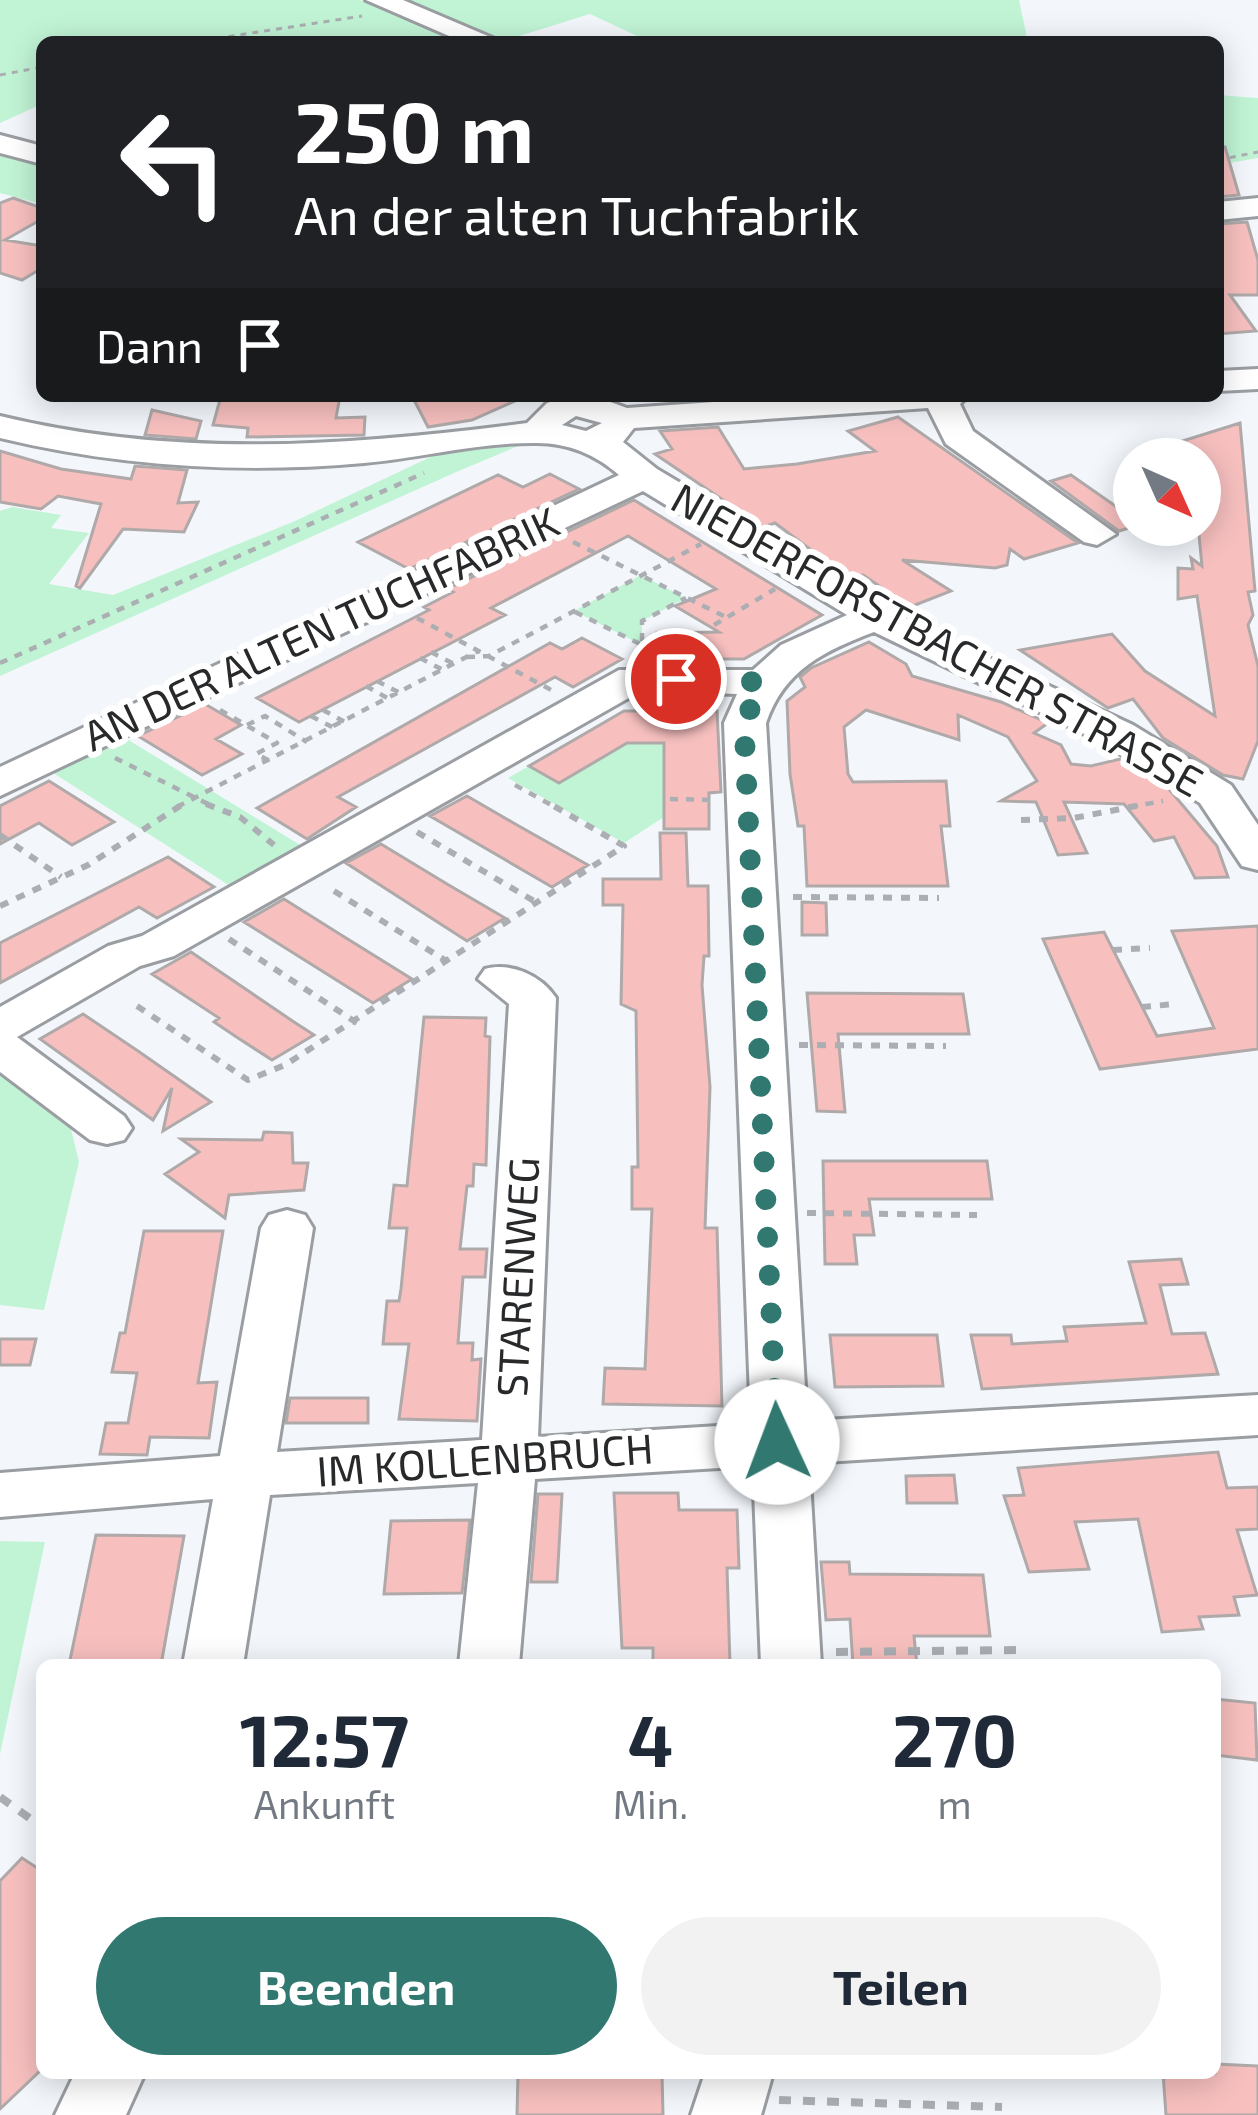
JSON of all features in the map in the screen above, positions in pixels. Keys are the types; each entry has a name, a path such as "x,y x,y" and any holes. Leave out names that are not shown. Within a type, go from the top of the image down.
{"street":[{"path":"379,0 472,36"},
{"path":"0,144 36,153"},
{"path":"1224,211 1257,208"},
{"path":"546,431 544,424 552,413 579,402"},
{"path":"584,402 606,409 609,429"},
{"path":"0,427 104,453 196,461 546,431 568,440 609,429 888,402"},
{"path":"942,402 958,437 1097,534"},
{"name":"NIEDERFORSTBACHER STRASSE","path":"609,429 644,478 878,617 1227,790 1258,857"},
{"name":"AN DER ALTEN TUCHFABRIK","path":"0,782 200,683 388,602 644,478"},
{"path":"791,1659 745,748 756,691 798,650 878,617"},
{"path":"0,1027 124,956 318,877 388,815 620,680 625,696 756,691"},
{"name":"STARENWEG","path":"490,1659 509,1459 533,998 501,979"},
{"path":"0,1048 107,1128"},
{"path":"214,1659 287,1228"},
{"name":"IM KOLLENBRUCH","path":"0,1496 248,1474 1258,1415"},
{"path":"90,2115 108,2079"}],"path":[{"path":"235,36 407,11"},
{"path":"0,75 36,68"},
{"path":"1224,159 1258,152"},
{"path":"0,663 425,472"},
{"path":"576,543 726,617"},
{"path":"489,656 701,544"},
{"path":"714,625 805,574"},
{"path":"620,680 642,621 686,598"},
{"path":"388,602 489,656"},
{"path":"574,611 620,680"},
{"path":"0,906 62,877 153,820 272,763 478,651"},
{"path":"431,652 454,664"},
{"path":"466,657 489,656 620,680"},
{"path":"420,658 442,670"},
{"path":"377,681 400,693"},
{"path":"366,686 389,699"},
{"path":"323,710 345,722"},
{"path":"227,713 292,752"},
{"path":"248,725 265,716 308,742"},
{"path":"311,716 334,728"},
{"path":"272,763 256,754 277,743"},
{"path":"46,759 66,771 81,763 120,758 134,763 155,783 240,817 318,877 448,962"},
{"path":"137,1006 248,1080 285,1065 624,846 515,785"},
{"path":"1021,820 1074,818 1227,790"},
{"path":"388,815 539,904"},
{"path":"0,835 62,877"},
{"path":"753,897 939,898"},
{"path":"201,921 357,1022"},
{"path":"1114,950 1150,948"},
{"path":"1142,1007 1175,1004"},
{"path":"760,1045 946,1046"},
{"path":"767,1212 977,1215"},
{"path":"791,1659 1016,1650"},
{"path":"0,1797 36,1823"},
{"path":"733,2095 1002,2107"}],"green space":[{"path":"0,0 360,0 459,36 36,36 36,107 0,123"},
{"path":"392,0 1019,0 1027,36 637,36 590,14 519,36 485,36"},
{"path":"1224,95 1258,98 1258,158 1224,164"},
{"path":"0,147 36,156 36,202 0,193"},
{"path":"518,446 0,676 0,511 12,507 61,515 51,528 89,533 49,584 113,595 295,521 441,452"},
{"path":"641,575 686,598 642,621 642,645 574,611"},
{"path":"117,733 310,851 238,891 47,769"},
{"path":"664,738 670,813 624,843 508,778 529,766 559,783 627,743"},
{"path":"0,1074 71,1129 79,1162 44,1310 0,1305"},
{"path":"0,1541 45,1542 0,1754"}],"building":[{"path":"1225,147 1239,195 1224,196"},
{"path":"13,198 36,206 36,222 5,240 36,245 36,272 22,280 0,273 0,203"},
{"path":"1247,222 1258,260 1258,295 1230,295 1256,331 1224,334 1224,224"},
{"path":"219,402 339,402 336,418 365,417 364,435 247,437 248,428 213,425"},
{"path":"415,402 512,402 472,420 428,427"},
{"path":"152,410 201,421 196,439 145,435"},
{"path":"898,417 1078,543 1024,559 1010,549 1007,565 995,568 902,560 951,591 910,607 863,575 850,579 775,523 763,527 655,454 672,449 660,431 718,427 744,469 797,464 875,451 848,431"},
{"path":"1240,423 1255,591 1248,592 1253,615 1248,625 1258,666 1258,741 1243,779 1223,775 1163,738 1133,699 1108,708 1020,650 1112,634 1145,671 1215,716 1197,596 1178,599 1178,568 1193,569 1191,558 1202,566 1200,546 1221,546 1221,438 1192,438"},
{"path":"0,451 61,469 131,479 135,466 187,470 178,503 198,502 184,532 123,529 80,588 76,586 101,504 58,496 41,509 0,502"},
{"path":"550,474 579,489 409,569 358,542 498,475 523,487"},
{"path":"1071,475 1113,504 1113,527 1051,481"},
{"path":"634,500 822,615 744,659 657,659 657,633 719,632 675,606 716,589 628,536 491,608 505,615 299,722 257,698 429,610 424,607 453,592 447,589"},
{"path":"582,638 622,659 573,687 555,677 338,797 356,807 307,839 257,808 550,643 562,649"},
{"path":"869,642 906,664 912,676 1001,702 1048,723 1034,733 1061,745 1071,764 1091,766 1120,759 1168,788 1217,846 1228,877 1195,878 1174,837 1154,841 1124,804 1064,802 1087,853 1058,855 1036,802 1001,801 1037,781 1008,737 958,715 959,740 866,710 844,727 848,774 853,782 946,781 950,826 941,826 948,886 807,886 804,826 798,826 790,774 787,701 805,687 800,677 811,668"},
{"path":"205,704 241,725 216,739 242,754 202,775 138,736"},
{"path":"624,711 717,711 721,792 709,793 709,829 664,829 664,743 627,743 559,783 529,766"},
{"path":"49,781 114,822 72,845 39,823 0,844 0,806"},
{"path":"467,796 588,865 552,887 430,816"},
{"path":"660,833 686,833 688,886 708,886 709,956 704,956 702,985 710,1087 705,1228 717,1228 722,1406 603,1404 605,1368 645,1369 652,1209 632,1209 632,1167 638,1167 636,1011 621,1004 623,905 603,905 603,879 661,879"},
{"path":"381,844 505,918 467,941 346,863"},
{"path":"168,857 214,887 157,918 139,907 0,983 0,943"},
{"path":"284,899 412,979 373,1003 244,922"},
{"path":"802,902 826,903 827,935 802,935"},
{"path":"1258,926 1258,1049 1100,1069 1043,939 1104,932 1157,1036 1214,1028 1172,931"},
{"path":"191,952 314,1035 272,1060 214,1022 219,1018 152,974"},
{"path":"807,993 963,994 969,1034 838,1034 845,1112 817,1111"},
{"path":"83,1014 211,1102 163,1131 172,1088 153,1120 40,1039"},
{"path":"424,1017 486,1018 485,1036 490,1037 486,1165 474,1164 473,1186 467,1186 460,1249 487,1249 485,1277 463,1277 458,1343 473,1343 472,1360 481,1359 477,1421 399,1419 409,1344 383,1344 387,1301 399,1301 401,1289 407,1228 389,1228 394,1185 407,1186"},
{"path":"264,1132 292,1133 293,1163 308,1163 304,1190 229,1195 225,1218 165,1174 199,1152 181,1139 262,1140"},
{"path":"823,1161 987,1161 992,1199 869,1199 874,1235 854,1235 857,1264 825,1264"},
{"path":"144,1231 223,1231 198,1383 217,1382 209,1438 150,1437 147,1455 100,1454 106,1423 128,1423 137,1373 112,1372 120,1333 125,1333"},
{"path":"1181,1259 1188,1284 1160,1285 1172,1334 1205,1333 1218,1374 982,1389 971,1335 1011,1335 1012,1344 1067,1341 1064,1327 1146,1323 1129,1262"},
{"path":"830,1335 937,1335 943,1386 835,1387"},
{"path":"0,1339 36,1339 30,1365 0,1365"},
{"path":"290,1398 368,1398 368,1423 286,1423"},
{"path":"1218,1452 1227,1488 1258,1487 1258,1529 1237,1530 1257,1595 1234,1597 1239,1615 1199,1617 1203,1629 1162,1632 1138,1519 1075,1522 1089,1569 1029,1572 1004,1496 1024,1495 1018,1468"},
{"path":"954,1475 957,1503 907,1503 906,1476"},
{"path":"614,1493 678,1493 679,1510 737,1510 739,1568 727,1568 730,1659 653,1659 653,1648 622,1648"},
{"path":"538,1494 562,1494 557,1582 531,1582"},
{"path":"470,1520 462,1593 384,1594 391,1521"},
{"path":"96,1535 184,1536 162,1659 70,1659"},
{"path":"821,1562 849,1562 850,1574 983,1575 990,1636 914,1636 916,1659 853,1659 850,1619 826,1620"},
{"path":"1221,1700 1255,1703 1257,1760 1221,1756"},
{"path":"22,1858 36,1867 36,2075 0,2109 0,1881"},
{"path":"1221,2064 1258,2066 1258,2115 1166,2115 1163,2079 1221,2079"},
{"path":"518,2079 662,2079 663,2115 517,2115"}],"route":[{"path":"676,679 760,682 745,723 745,748 777,1442"}]}
